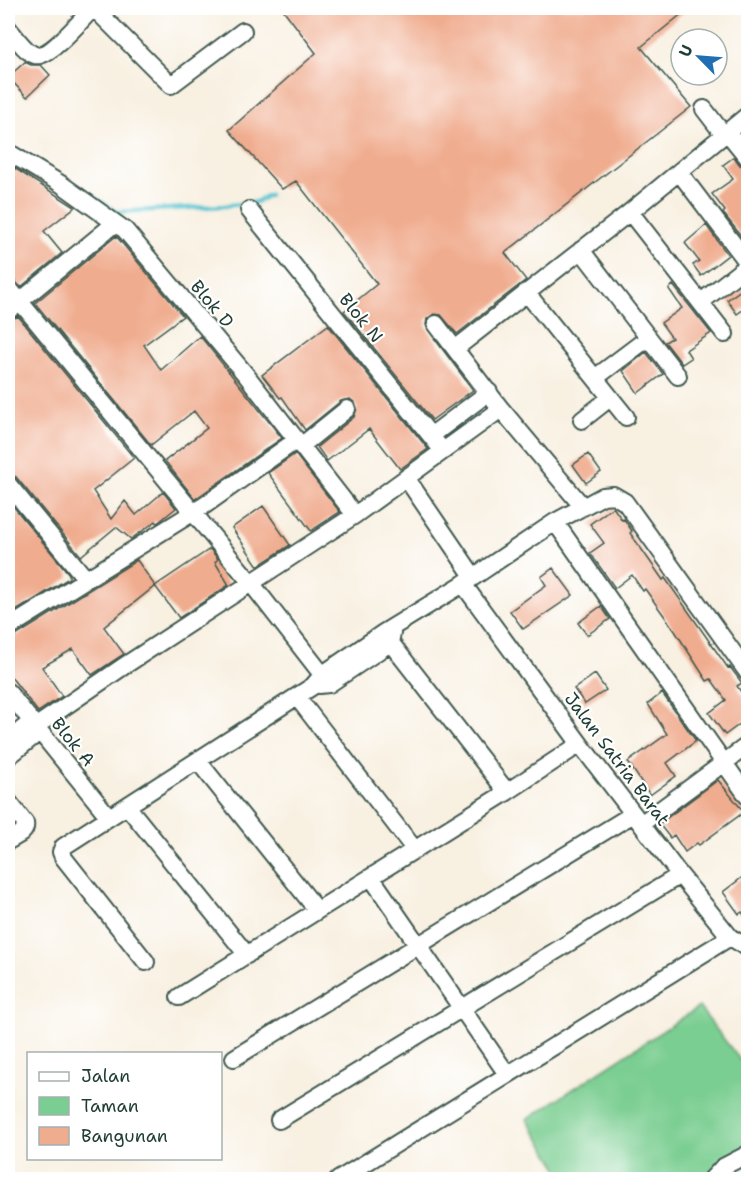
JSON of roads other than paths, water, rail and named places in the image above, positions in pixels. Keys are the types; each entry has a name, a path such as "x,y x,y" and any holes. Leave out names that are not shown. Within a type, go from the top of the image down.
{"street":[{"path":"8,28 30,52 41,56 54,47 94,8 171,85 243,30"},
{"path":"704,109 748,158"},
{"path":"455,349 630,212 748,115"},
{"name":"Blok D","path":"8,152 61,184 125,230 246,375 355,516"},
{"path":"679,172 748,264 701,302"},
{"name":"Blok N","path":"249,210 443,451"},
{"path":"630,212 725,334"},
{"path":"13,306 114,224"},
{"path":"581,250 678,376"},
{"path":"8,287 13,306 193,511 252,583 322,681"},
{"path":"526,292 626,417"},
{"path":"436,324 501,409 583,507"},
{"path":"595,378 648,338"},
{"path":"432,435 489,392"},
{"path":"582,420 610,398"},
{"path":"8,628 205,505 291,444 306,442 347,409"},
{"path":"8,741 35,727 124,666 355,516 501,409"},
{"name":"Jalan Satria Barat","path":"407,479 468,580 580,744 729,937 748,948"},
{"path":"8,483 86,579"},
{"path":"146,962 61,854 65,845 322,681 555,522 583,507 609,495 625,502 748,673"},
{"path":"555,522 748,797"},
{"path":"389,635 507,792"},
{"name":"Blok A","path":"8,692 109,817"},
{"path":"297,697 415,850"},
{"path":"8,757 35,727"},
{"path":"179,997 580,744"},
{"path":"234,1058 417,945 637,819 724,764 748,745"},
{"path":"198,761 317,910"},
{"path":"8,801 26,826 21,834 8,841"},
{"path":"127,806 247,955"},
{"path":"279,1120 680,875"},
{"path":"371,877 507,1074"},
{"path":"338,1179 729,937"},
{"path":"711,1179 723,1167 748,1154"}],"waterway":[{"path":"76,185 116,212 224,206 256,202 269,195"}]}
